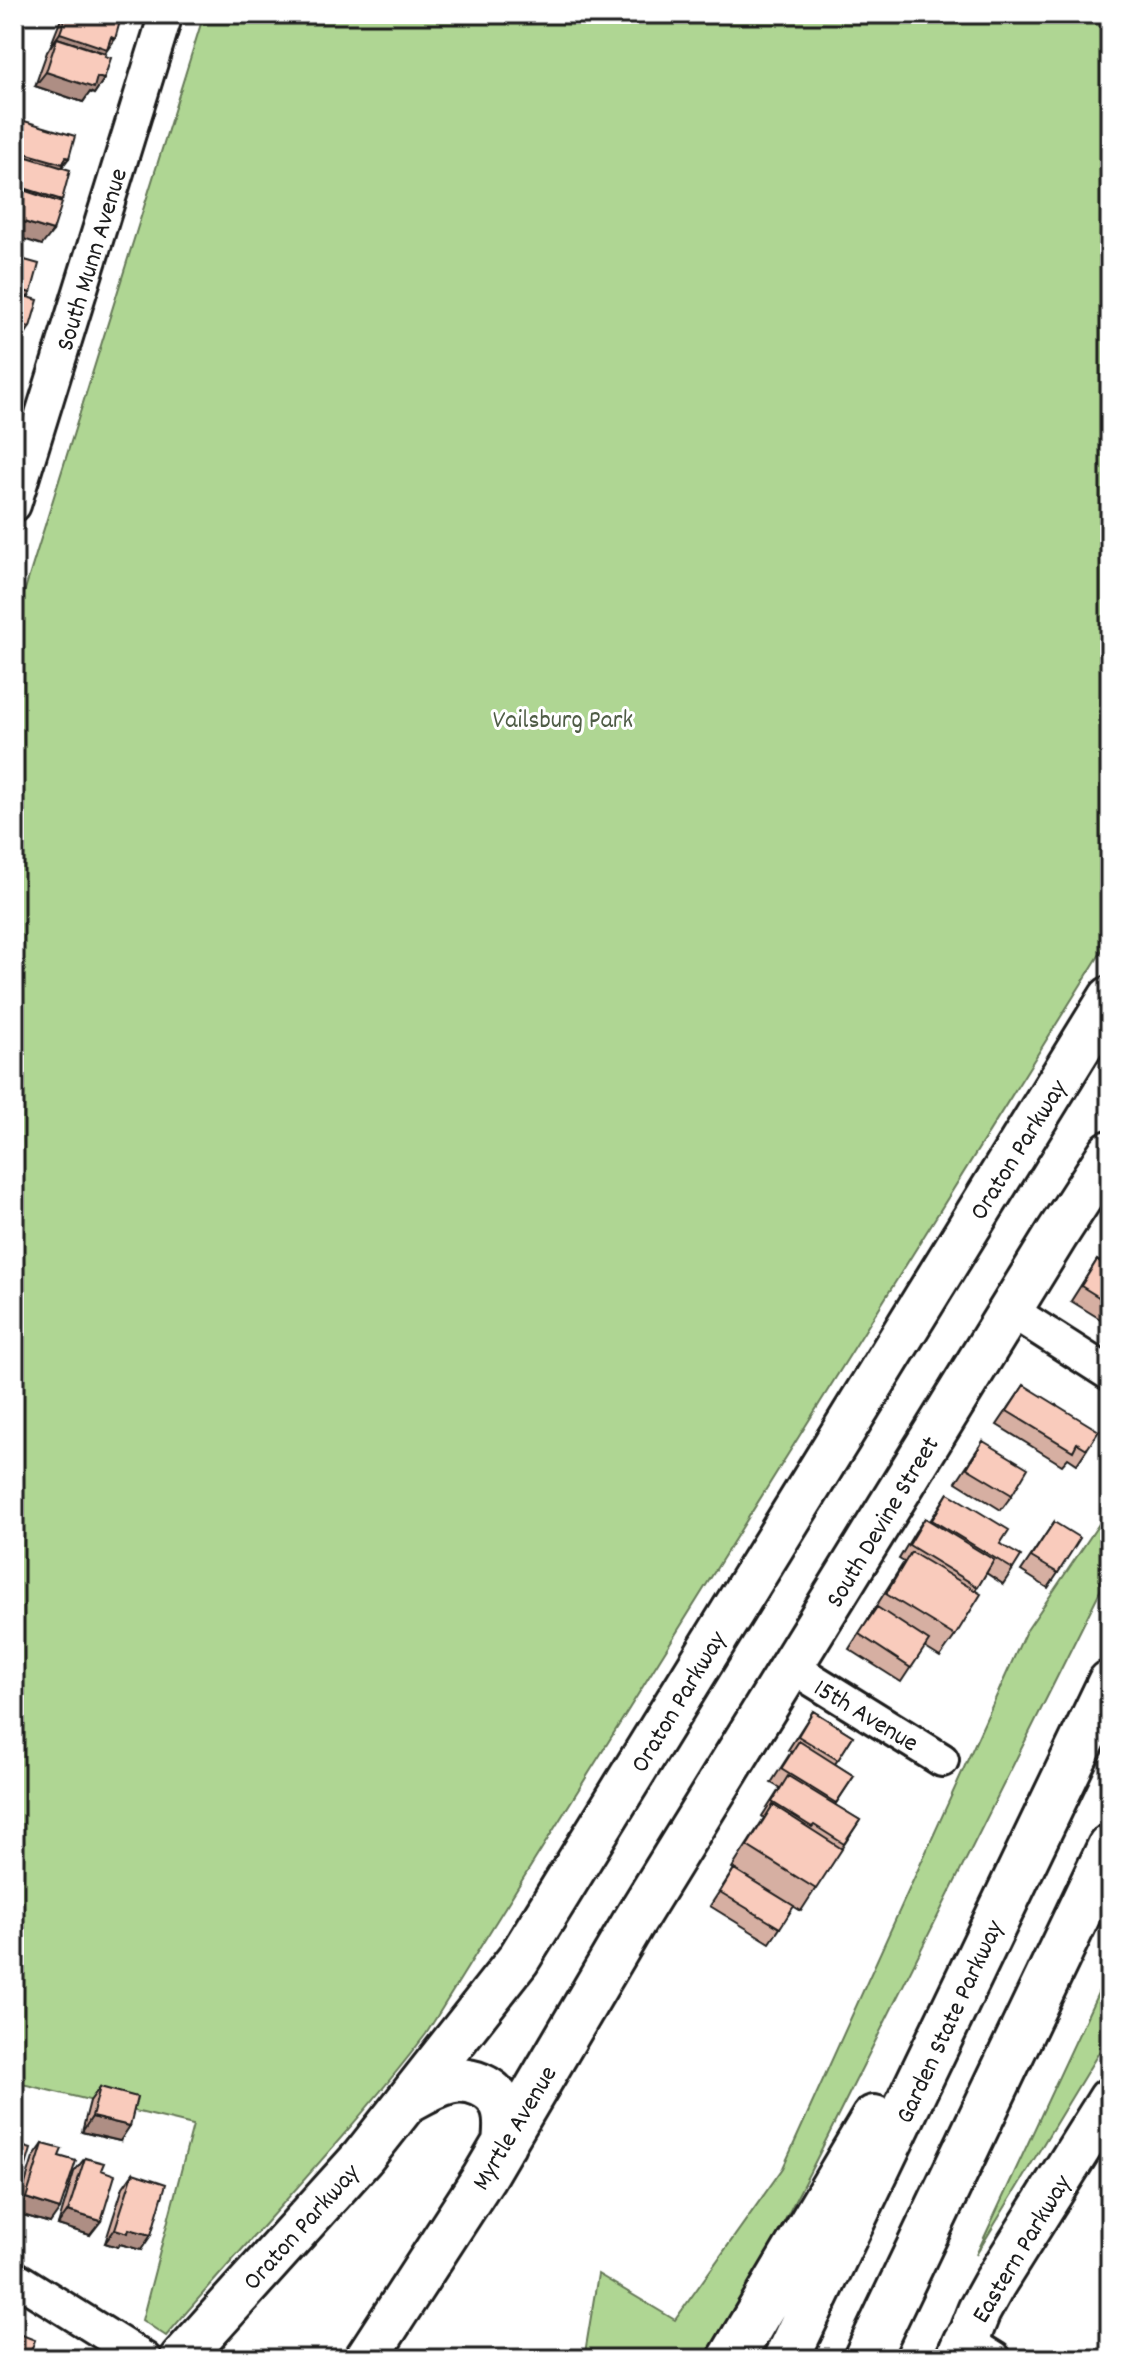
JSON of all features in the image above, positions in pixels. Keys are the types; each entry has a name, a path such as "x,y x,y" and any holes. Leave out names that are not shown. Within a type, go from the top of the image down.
{"highway":[{"name":"Garden State Parkway","path":"786,2359 1110,1683"},
{"path":"866,2359 1110,1847"},
{"path":"731,2359 1019,1871"}],"main road":[{"name":"Oraton Parkway","path":"181,2359 363,2157 518,1960 1110,998"},
{"name":"South Devine Street","path":"653,1891 1110,1152"},
{"name":"Myrtle Avenue","path":"366,2359 504,2144 653,1891"},
{"path":"405,2103 449,2082 474,2082 485,2087 502,2105 506,2128 504,2144"},
{"name":"Eastern Parkway","path":"970,2355 994,2284 1110,2099"}],"street":[{"name":"South Munn Avenue","path":"14,505 166,14"},
{"path":"1010,1310 1110,1374"},
{"name":"15th Avenue","path":"792,1667 942,1760"},
{"path":"14,2277 145,2359"}],"green space":[{"name":"Vailsburg Park","path":"204,14 1110,14 1110,938 426,2034 331,2150 166,2336 142,2320 193,2125 14,2082 14,625"},
{"path":"1110,1500 1110,1571 813,2166 713,2359 584,2359 598,2274 675,2320 783,2168 1025,1633 1103,1518"},
{"path":"1110,1967 1110,2034 976,2255"}],"building":[{"path":"67,14 117,14 121,18 115,39 111,37 107,49 60,33"},
{"path":"57,38 111,58 104,79 97,77 94,88 46,72"},
{"path":"14,118 75,136 69,158 66,157 63,164 14,150"},
{"path":"14,153 70,170 62,200 14,185"},
{"path":"14,187 62,203 53,231 14,219"},
{"path":"14,257 39,264 31,293 14,288"},
{"path":"14,293 38,300 30,327 14,323"},
{"path":"1097,1260 1110,1268 1110,1304 1081,1286"},
{"path":"1024,1385 1099,1431 1087,1449 1077,1443 1073,1451 1007,1411"},
{"path":"983,1441 1028,1468 1012,1495 967,1468"},
{"path":"948,1493 1009,1530 1000,1544 1021,1556 1013,1569 932,1520"},
{"path":"925,1518 994,1560 978,1587 909,1545"},
{"path":"1054,1522 1080,1538 1058,1573 1031,1557"},
{"path":"911,1552 981,1594 955,1636 886,1594"},
{"path":"877,1607 929,1641 911,1668 859,1634"},
{"path":"813,1711 853,1736 838,1760 798,1736"},
{"path":"799,1741 854,1776 836,1803 781,1769"},
{"path":"788,1776 860,1820 844,1844 772,1802"},
{"path":"773,1805 842,1849 816,1889 747,1846"},
{"path":"734,1869 794,1906 780,1928 720,1892"},
{"path":"100,2087 137,2097 130,2126 92,2117"},
{"path":"14,2134 20,2136 18,2145 31,2149 17,2196 14,2195"},
{"path":"43,2144 62,2149 59,2156 76,2161 60,2209 26,2198"},
{"path":"85,2158 104,2163 101,2170 115,2175 101,2221 68,2211"},
{"path":"133,2173 166,2184 151,2235 115,2229"},
{"path":"14,2332 35,2340 28,2359 14,2359"},
{"path":"50,2349 65,2359 43,2359"}]}
